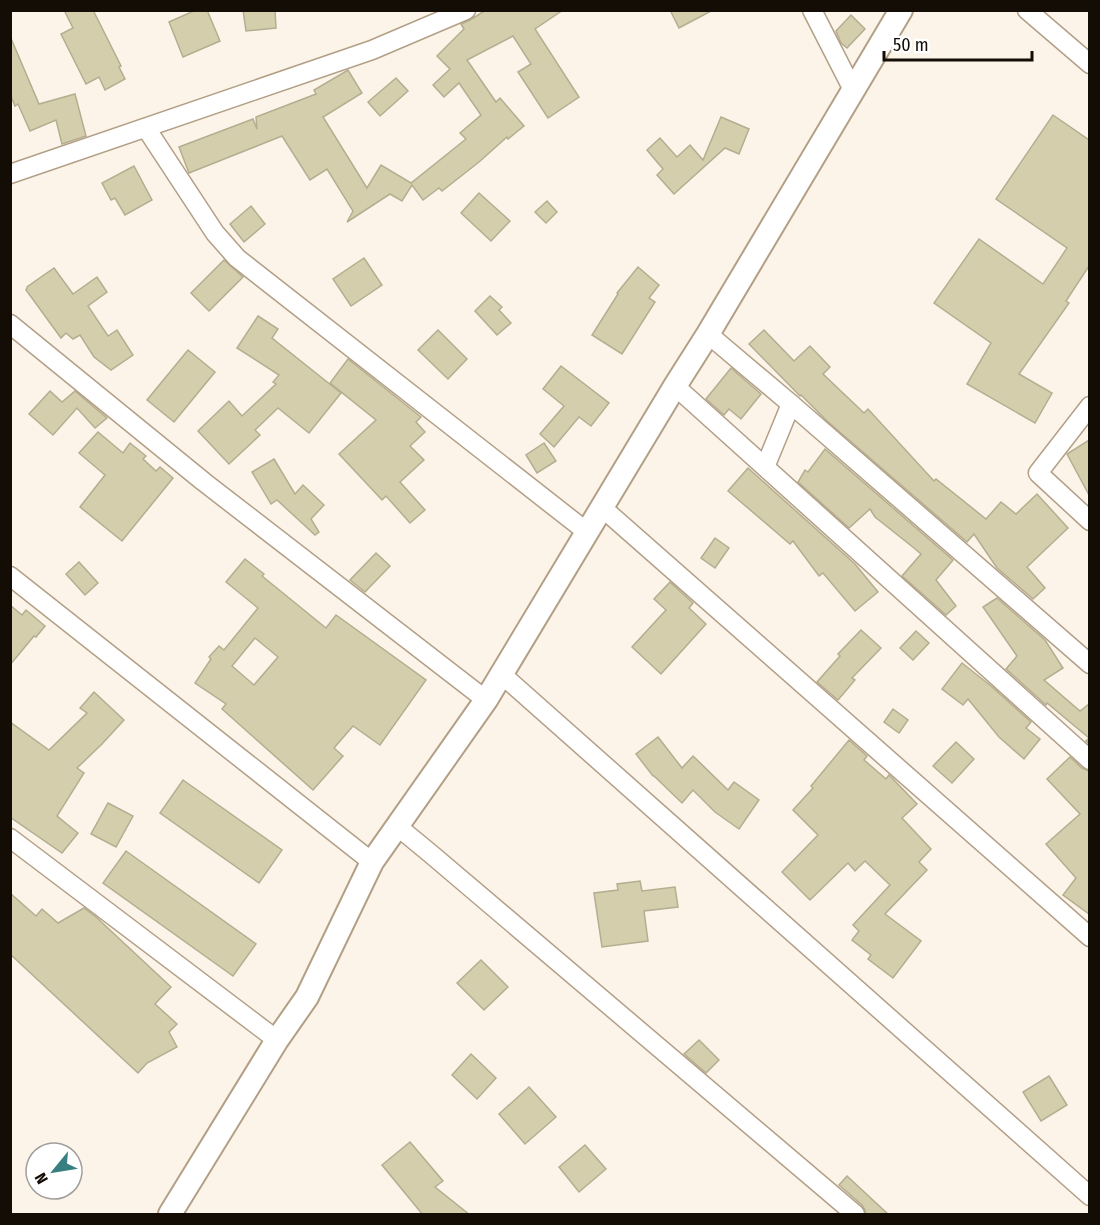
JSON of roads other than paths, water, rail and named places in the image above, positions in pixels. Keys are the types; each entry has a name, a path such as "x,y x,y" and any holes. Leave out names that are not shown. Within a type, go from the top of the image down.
{"street":[{"path":"10,174 372,50 466,10"},
{"path":"812,10 853,90"},
{"path":"170,1215 277,1040 307,998 372,862 486,700 901,10"},
{"path":"1027,10 1089,64"},
{"path":"146,128 215,233 237,258 587,532"},
{"path":"10,324 204,482 486,700"},
{"path":"708,334 792,404 1089,664"},
{"path":"675,386 1089,760"},
{"path":"765,467 792,404"},
{"path":"1089,406 1038,473 1089,521"},
{"path":"601,509 615,518 1089,938"},
{"path":"10,576 372,862"},
{"path":"502,673 1089,1196"},
{"path":"397,826 855,1215"},
{"path":"10,838 277,1040"}]}
